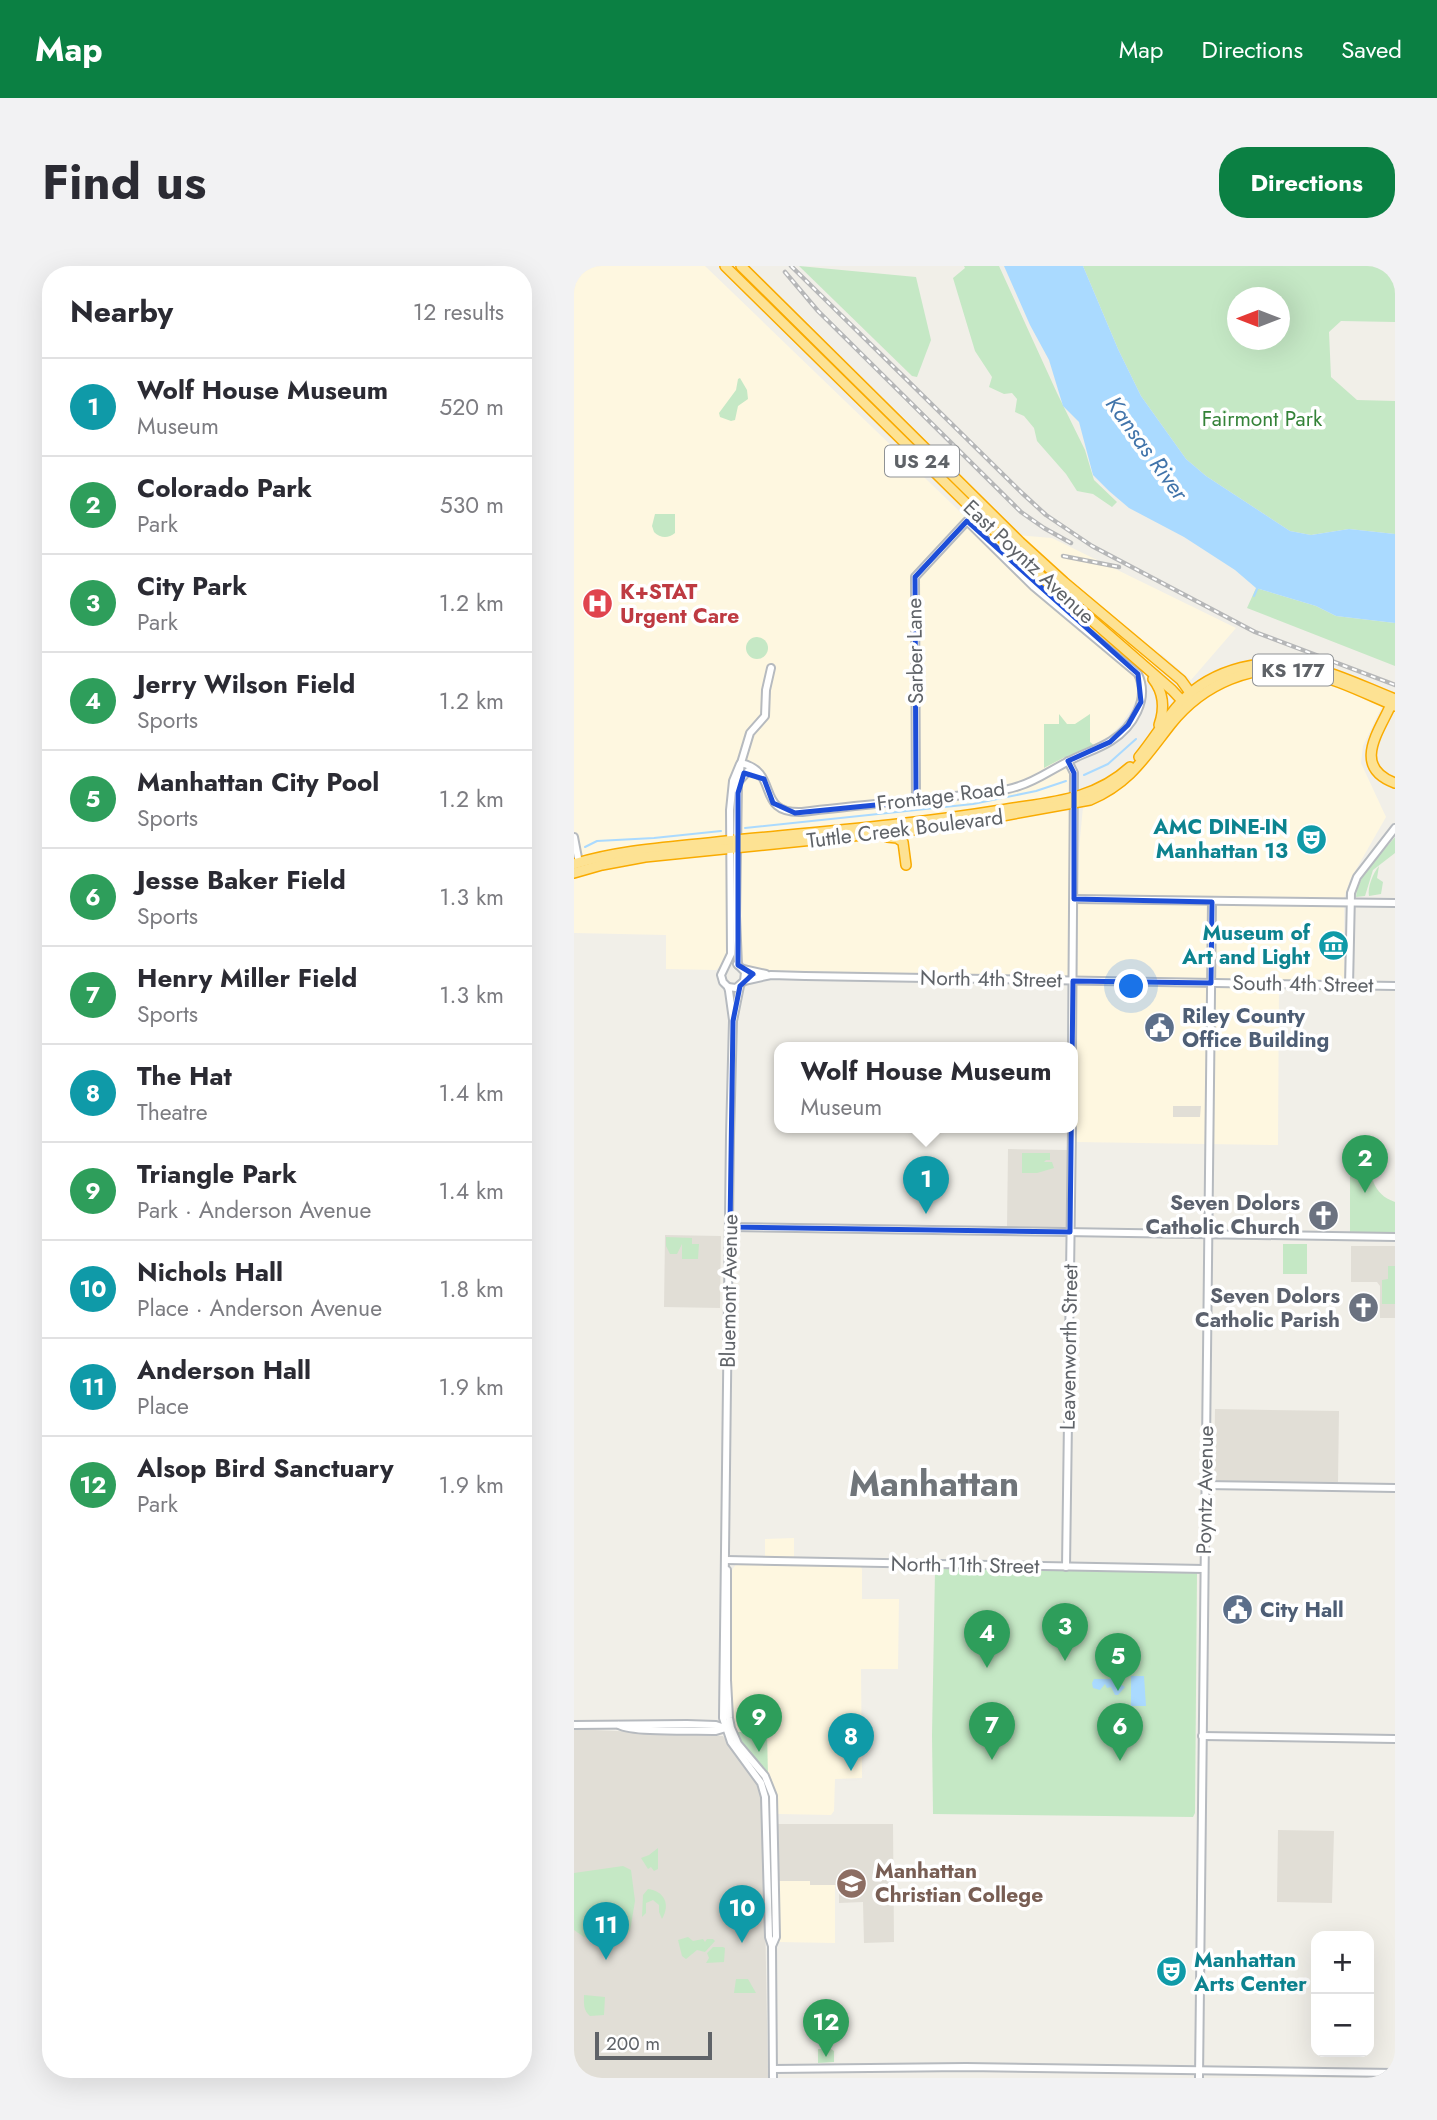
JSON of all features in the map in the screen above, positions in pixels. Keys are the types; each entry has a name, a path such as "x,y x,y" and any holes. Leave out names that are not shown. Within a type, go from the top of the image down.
{"highway":[{"name":"East Poyntz Avenue","path":"724,266 1034,570 1147,669 1189,700"},
{"name":"East Poyntz Avenue","path":"741,266 1044,564 1181,680 1189,700"},
{"name":"KS 177","path":"1189,700 1207,682 1241,668 1286,663 1323,671 1394,702"},
{"name":"US 24","path":"1147,669 1162,693 1163,701 1161,719 1153,738"},
{"name":"KS 177","path":"1189,700 1235,677 1259,671 1284,670 1322,677 1394,702"},
{"path":"1181,680 1194,684 1207,682"},
{"name":"Tuttle Creek Boulevard","path":"734,844 1074,801 1115,781 1189,700"},
{"name":"Tuttle Creek Boulevard","path":"576,868 631,851 840,838 942,827 1107,792 1123,782 1145,759 1189,700"},
{"path":"1394,702 1375,736 1370,751 1377,771 1395,783"},
{"path":"840,838 897,838 903,842 906,865 909,842 914,836 942,827"}],"street":[{"name":"Frontage Road","path":"764,779 773,803 795,813 995,792 1021,786 1107,744 1126,729 1138,712 1141,702 1142,682 1138,674 1034,587 967,521"},
{"name":"Sarber Lane","path":"916,801 915,577 967,521"},
{"path":"741,763 734,844 731,954 722,972 722,979 733,988 742,984 745,975 741,967 736,916 734,844 733,781 750,733 765,716 766,690 771,668"},
{"path":"1068,761 1074,773 1072,1042"},
{"path":"741,763 757,769 764,779"},
{"path":"738,785 748,771 764,779"},
{"path":"1349,986 1351,893 1357,877 1392,836 1395,828"},
{"path":"574,838 576,868"},
{"path":"1074,899 1395,904"},
{"name":"Poyntz Avenue","path":"1199,2074 1212,902"},
{"path":"725,967 730,964 741,967"},
{"name":"North 4th Street","path":"741,967 771,975 1211,983"},
{"name":"North 4th Street","path":"742,984 771,975"},
{"name":"South 4th Street","path":"1211,983 1395,986"},
{"name":"Bluemont Avenue","path":"733,1021 742,984"},
{"name":"Bluemont Avenue","path":"728,986 733,1021 722,1676 723,1718 728,1728"},
{"name":"Leavenworth Street","path":"1066,1567 1072,1133"},
{"path":"730,1227 1395,1237"},
{"path":"1205,1485 1395,1488"},
{"name":"North 11th Street","path":"726,1560 1204,1569"},
{"path":"574,1725 716,1724 728,1728 731,1742 761,1783 765,1797 769,1937 772,1946 774,2078"},
{"path":"1202,1736 1395,1739"},
{"path":"773,2068 966,2067 1199,2074 1395,2073"}],"highlighted area":[{"path":"967,521 1138,674 1141,702 1128,725 1110,742 1068,761 1074,773 1074,899 1212,902 1211,983 1073,981 1070,1232 730,1227 733,1021 740,986 753,974 738,965 738,793 744,773 764,779 773,803 795,813 916,801 915,577"}],"shaded area":[{"path":"574,266 705,266 981,532 1052,538 1236,628 1191,680 1161,654 1121,724 1109,736 1069,755 1070,977 754,970 741,960 726,960 716,970 666,969 666,935 574,933"},
{"path":"1269,673 1298,674 1323,680 1383,704 1363,746 1361,763 1386,817 1350,880 1344,898 1344,981 1279,981 1278,1145 1075,1142 1075,1133 1078,1133 1079,849 1083,807 1120,789 1134,778 1184,715 1204,696 1233,681"},
{"path":"1173,1106 1201,1106 1200,1117 1173,1117"},
{"path":"1008,1149 1068,1150 1066,1229 1007,1228"},
{"path":"665,1235 721,1236 720,1308 664,1307"},
{"path":"1351,1246 1395,1246 1395,1318 1380,1318 1380,1286 1377,1282 1351,1282"},
{"path":"1215,1409 1339,1411 1338,1482 1214,1481"},
{"path":"794,1538 794,1564 860,1565 862,1599 899,1599 898,1669 861,1669 862,1778 835,1779 834,1811 831,1815 778,1814 772,1785 758,1762 740,1741 732,1723 732,1570 737,1563 765,1564 765,1539"},
{"path":"574,1729 723,1736 755,1781 763,1800 768,2078 574,2078"},
{"name":"Manhattan Christian College","path":"777,1824 893,1824 894,1942 864,1943 863,1902 839,1903 839,1885 810,1885 810,1881 777,1881"},
{"path":"1278,1830 1334,1831 1332,1903 1277,1902"},
{"path":"777,1881 810,1881 811,1885 835,1885 835,1943 777,1942"}],"green space":[{"path":"799,266 916,277 931,340 917,377 912,376"},
{"path":"964,266 999,266 1085,450 1094,480 1117,502 1112,507 1093,494 1077,491 1037,441 1034,428 1024,416 1015,412 1017,399 1012,393 1004,394 989,387 992,377 975,351 953,278"},
{"name":"Fairmont Park","path":"1083,266 1395,266 1395,322 1341,321 1329,332 1331,377 1357,400 1395,401 1395,534 1349,529 1311,535 1290,531 1206,476 1186,459 1141,396"},
{"path":"740,378 747,390 748,399 738,406 735,420 731,421 720,417 719,413 736,390"},
{"path":"655,514 675,514 675,533 664,537 654,532 652,526"},
{"path":"1256,588 1316,606 1336,616 1395,623 1395,666 1247,608"},
{"path":"757,637 765,640 768,648 765,656 757,659 749,656 746,648 749,640"},
{"path":"1059,714 1067,724 1075,724 1090,714 1090,742 1095,746 1044,768 1044,724 1059,724"},
{"path":"1395,837 1395,853 1373,870 1365,896 1356,897 1366,872"},
{"path":"1379,866 1377,878 1383,882 1381,894 1369,896 1371,881"},
{"path":"1022,1153 1050,1153 1050,1160 1044,1162 1052,1162 1054,1168 1037,1173 1022,1173"},
{"path":"1350,1154 1370,1154 1377,1189 1387,1199 1395,1202 1395,1234 1350,1232"},
{"path":"666,1237 692,1238 692,1244 699,1244 698,1259 682,1259 682,1244 677,1254 670,1254"},
{"path":"1283,1244 1307,1244 1307,1274 1283,1274"},
{"path":"1388,1266 1395,1266 1395,1304 1382,1304 1382,1280 1388,1279"},
{"path":"939,1568 1197,1573 1193,1817 933,1814 935,1571"},
{"path":"736,1732 767,1732 768,1777 740,1741"},
{"path":"658,1848 658,1869 654,1871 651,1867 648,1869 641,1858"},
{"path":"623,1866 631,1870 635,1901 630,1931 621,1938 622,1935 618,1933 584,1937 574,1930 574,1873"},
{"path":"648,1889 662,1895 666,1903 662,1919 659,1905 653,1900 646,1903 646,1913 642,1917 643,1895"},
{"path":"688,1937 693,1941 715,1941 705,1952 697,1950 686,1959 682,1956 678,1940"},
{"path":"713,1947 725,1948 724,1962 706,1963 709,1958 707,1953"},
{"path":"736,1979 748,1979 756,1993 734,1993"},
{"path":"584,1995 605,1997 604,2015 588,2014 584,2007"},
{"path":"818,2049 834,2051 834,2062 818,2063"}],"water":[{"name":"Kansas River","path":"1004,266 1083,266 1141,396 1186,459 1206,476 1290,531 1311,535 1349,529 1395,534 1395,623 1336,616 1316,606 1256,588 1235,570 1184,537 1129,508 1109,491 1093,475 1079,422 1063,406 1049,360"},
{"path":"1114,1675 1114,1682 1125,1687 1118,1695 1105,1684 1100,1690 1093,1688 1094,1679 1110,1679"},
{"path":"1131,1676 1144,1676 1146,1706 1131,1706"}],"waterway":[{"path":"1254,596 1258,587"},
{"path":"1084,775 1108,764 1136,739"},
{"path":"745,828 973,804 1036,791 1066,781"},
{"path":"585,847 597,841 721,831"}],"railway":[{"path":"791,266 1046,515 1092,546 1255,632 1395,685"},
{"path":"785,272 818,311 1021,512 1071,543"},
{"path":"1063,556 1119,567"}],"place":[{"name":"K+STAT Urgent Care","path":"597,604"},
{"name":"AMC DINE-IN Manhattan 13","path":"1311,839"},
{"name":"Museum of Art and Light","path":"1333,945"},
{"name":"Riley County Office Building","path":"1159,1028"},
{"name":"Colorado Park","path":"1365,1193"},
{"name":"Wolf House Museum","path":"926,1214"},
{"name":"Seven Dolors Catholic Church","path":"1323,1215"},
{"name":"Seven Dolors Catholic Parish","path":"1363,1308"},
{"name":"City Hall","path":"1237,1610"},
{"name":"City Park","path":"1065,1661"},
{"name":"Jerry Wilson Field","path":"987,1668"},
{"name":"Manhattan City Pool","path":"1118,1691"},
{"name":"Triangle Park","path":"759,1752"},
{"name":"Henry Miller Field","path":"992,1760"},
{"name":"Jesse Baker Field","path":"1120,1761"},
{"name":"The Hat","path":"851,1771"},
{"name":"Manhattan Christian College","path":"852,1883"},
{"name":"Nichols Hall","path":"742,1943"},
{"name":"Anderson Hall","path":"606,1960"},
{"name":"Manhattan Arts Center","path":"1171,1972"},
{"name":"Alsop Bird Sanctuary","path":"826,2057"}],"district":[{"name":"Manhattan","path":"934,1484"}]}
